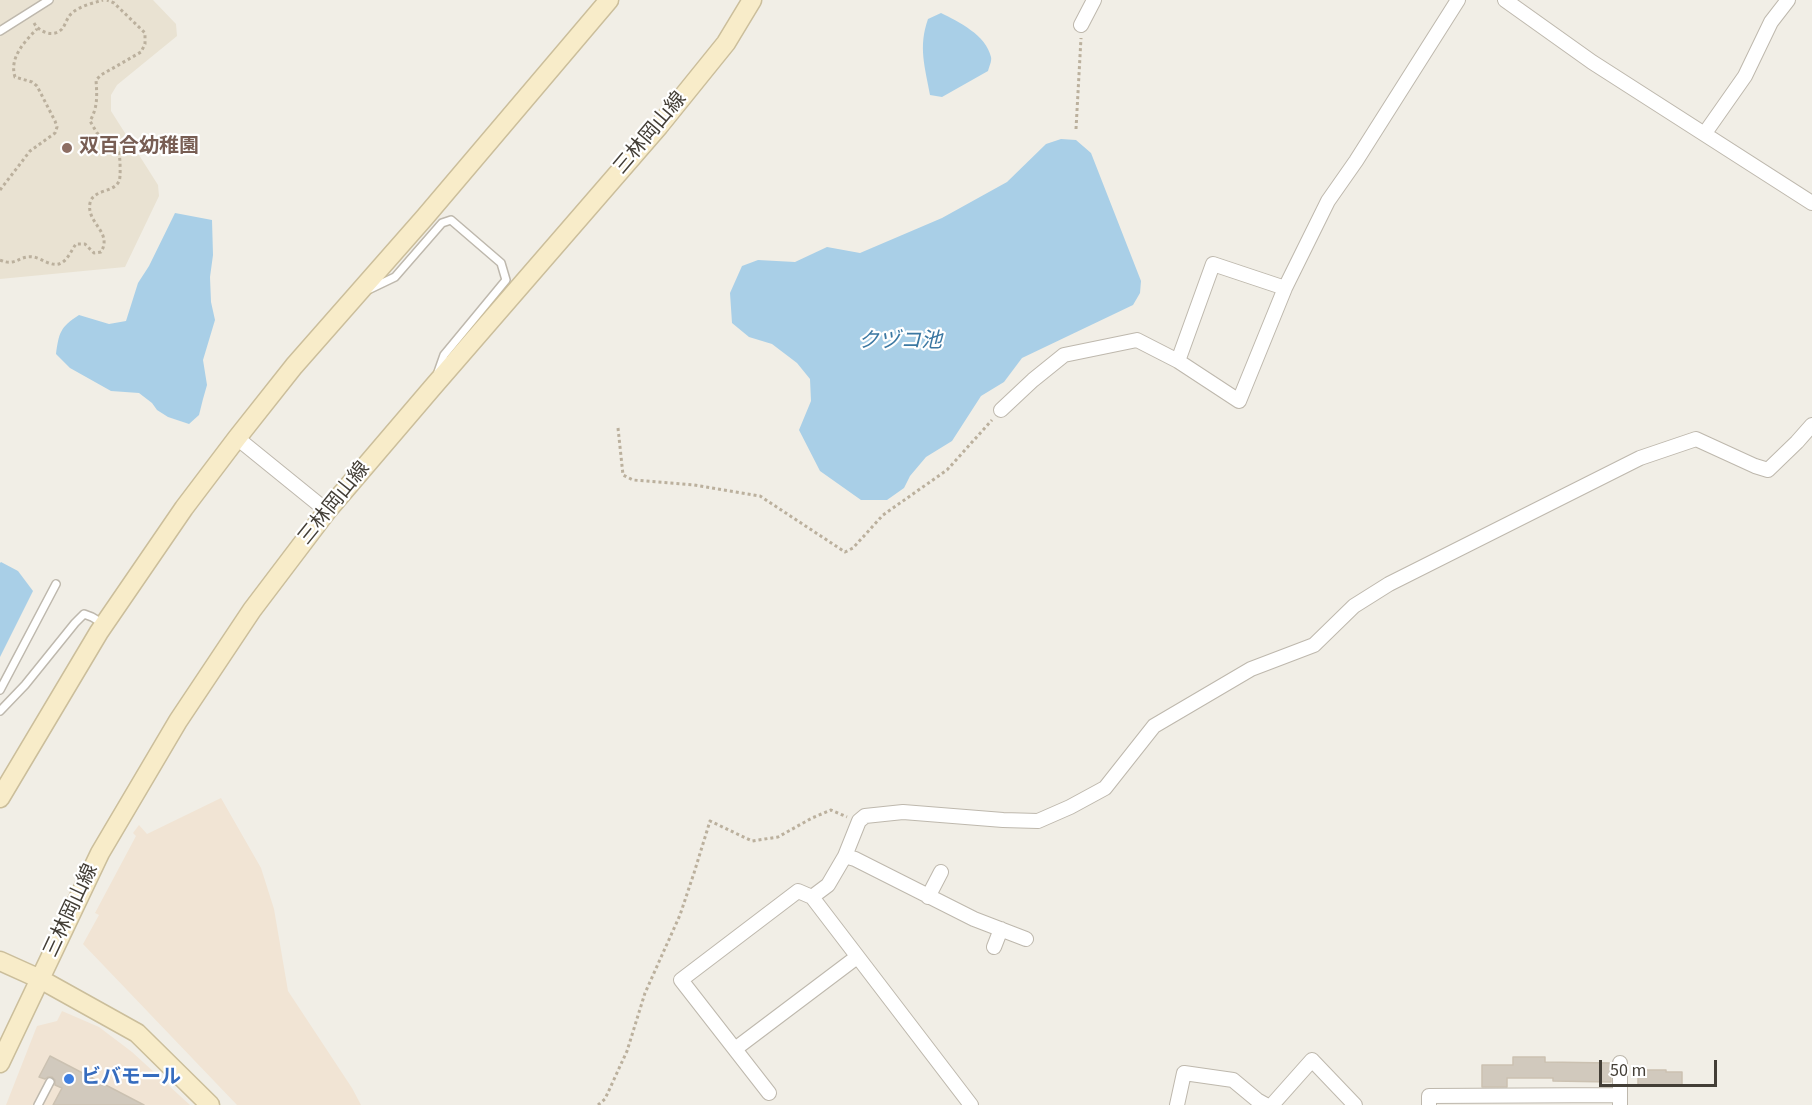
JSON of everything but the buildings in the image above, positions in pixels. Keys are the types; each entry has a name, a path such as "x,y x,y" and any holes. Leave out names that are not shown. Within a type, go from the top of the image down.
{"main road":[{"path":"0,798 104,625 184,508 237,438 294,366 425,217 609,0"},
{"name":"三林岡山線","path":"0,1063 100,853 178,721 252,610 327,511 659,126 726,43 752,0"},
{"path":"0,961 40,979 137,1033 210,1105"}],"street":[{"path":"1081,25 1094,0"},
{"path":"1001,410 1064,355 1137,340 1178,361 1239,401 1285,288 1328,201 1458,0"},
{"path":"1505,0 1592,62 1812,203"},
{"path":"1705,133 1745,76 1771,22 1788,0"},
{"path":"1178,361 1213,264 1285,288"},
{"path":"812,897 828,885 845,856 859,822 865,816 903,812 1003,820 1038,820 1070,807 1105,788 1154,726 1251,669 1314,645 1354,606 1389,584 1640,458 1696,439 1768,470 1812,425"},
{"path":"237,438 327,511"},
{"path":"845,856 974,919 1026,939"},
{"path":"928,897 941,872"},
{"path":"770,1093 681,980 798,891 812,897 971,1105"},
{"path":"994,947 1001,929"},
{"path":"735,1049 857,957"},
{"path":"1272,1105 1312,1060 1354,1105"},
{"path":"1429,1105 1429,1096 1620,1100 1620,1063"},
{"path":"1178,1105 1184,1073 1233,1080 1266,1105"}],"lane":[{"path":"0,31 49,0"},
{"path":"352,299 394,277 442,223 451,220 501,263 506,280 444,355 432,388"},
{"path":"0,690 56,584"},
{"path":"0,711 25,685 84,614 104,625"},
{"path":"38,1105 50,1082"}],"path":[{"path":"0,190 30,151 56,133 57,127 36,86 32,82 15,77 13,71 17,53 37,28 46,33 54,33 62,29 69,15 76,10 105,0 114,3 144,33 145,44 141,52 96,80 98,93 95,114 90,121 97,133 119,152 121,176 116,187 94,196 90,203 92,218 105,239 105,246 101,252 94,254 86,244 76,244 66,259 54,264 32,257 12,263 0,260"},
{"path":"1076,129 1081,25"},
{"path":"618,428 623,475 633,480 694,485 760,496 844,552 853,548 883,514 947,470 1001,410"},
{"path":"598,1105 605,1099 627,1051 645,993 680,915 710,821 752,841 778,837 831,810 859,822"}],"shaded area":[{"name":"双百合幼稚園","path":"0,0 153,0 176,24 177,36 117,85 111,95 111,111 158,185 159,196 125,267 0,279"},
{"path":"221,798 261,868 274,909 288,991 361,1105 237,1105 83,944 99,915 95,913 136,836 133,833 139,825 147,834"},
{"name":"ビバモール","path":"62,1011 99,1027 132,1052 190,1105 6,1105 37,1026 57,1021"}],"water":[{"path":"941,13 978,36 988,49 991,59 988,71 942,97 930,95 923,48 928,19"},
{"name":"クヅコ池","path":"1061,139 1076,140 1091,153 1141,281 1140,293 1133,305 1022,358 1004,382 981,396 952,441 926,457 910,476 904,488 887,500 861,500 820,471 799,430 811,401 810,379 797,363 772,344 749,337 732,323 730,293 742,266 758,260 795,262 827,247 860,253 942,218 1007,182 1046,144"},
{"path":"175,213 212,220 213,255 210,277 211,302 215,320 203,360 207,385 199,415 189,424 168,417 139,393 111,391 70,368 56,354 62,331 79,315 109,324 126,321 138,283"},
{"path":"0,563 18,571 33,591 0,657"}],"place":[{"name":"双百合幼稚園","path":"67,148"},
{"name":"ビバモール","path":"69,1079"}]}
